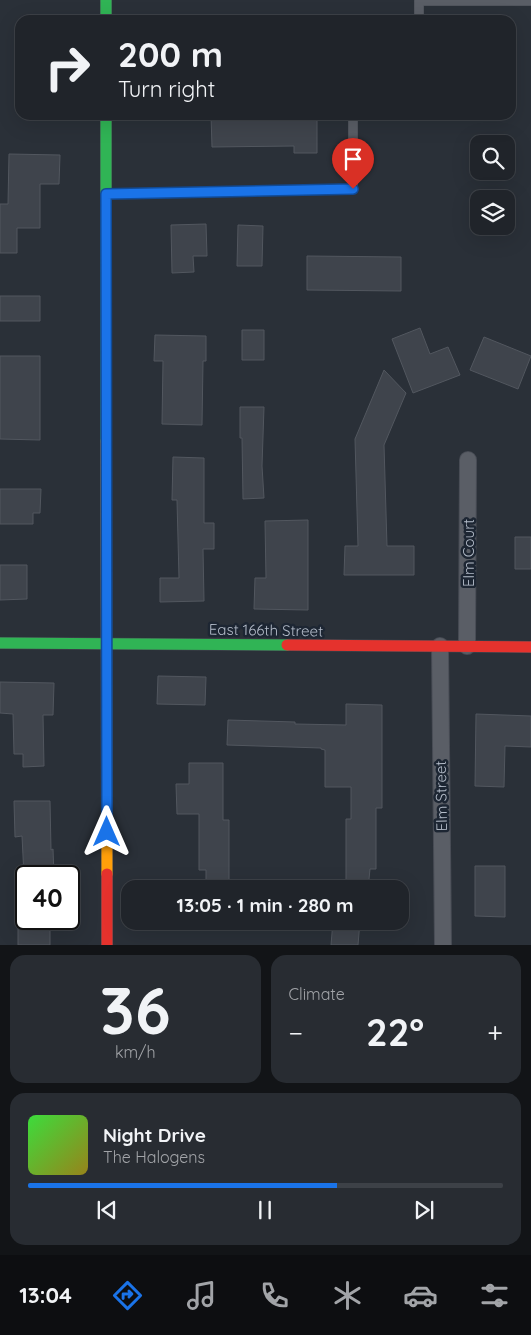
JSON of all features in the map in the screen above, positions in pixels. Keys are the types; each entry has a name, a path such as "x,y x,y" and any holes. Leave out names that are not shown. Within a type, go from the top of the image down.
{"street":[{"path":"106,0 106,15"},
{"path":"106,120 107,945"},
{"name":"Elm Court","path":"467,646 468,460"},
{"name":"East 166th Street","path":"0,643 531,647"},
{"name":"Elm Street","path":"440,646 443,945"}],"lane":[{"path":"419,15 419,1 531,0"},
{"path":"106,194 353,189 352,120"}],"building":[{"path":"211,120 317,120 317,153 294,153 294,146 212,147"},
{"path":"9,154 60,155 59,184 40,184 40,228 17,228 17,253 0,253 0,204 8,204"},
{"path":"206,224 207,256 193,256 194,272 172,273 171,225"},
{"path":"238,225 263,226 262,266 237,266"},
{"path":"307,256 401,257 401,291 307,290"},
{"path":"0,296 40,296 40,321 0,321"},
{"path":"420,328 430,354 448,347 460,375 413,393 392,339"},
{"path":"242,330 264,330 264,360 242,360"},
{"path":"155,335 206,336 206,361 203,361 202,425 162,424 163,361 154,361"},
{"path":"484,337 531,356 518,389 470,370"},
{"path":"0,356 40,356 40,440 0,439"},
{"path":"384,370 406,393 384,445 387,546 414,546 414,575 344,575 345,546 358,546 355,439"},
{"path":"240,407 264,407 262,466 264,498 243,499"},
{"path":"173,457 204,458 204,523 214,523 214,549 203,549 204,601 160,602 160,578 179,578 177,500 172,500"},
{"path":"0,489 41,489 40,513 33,513 33,524 0,524"},
{"path":"308,520 308,610 254,609 255,578 266,578 265,521"},
{"path":"515,537 531,537 531,569 515,569"},
{"path":"0,565 27,565 27,599 0,600"},
{"path":"158,676 206,677 205,705 157,704"},
{"path":"0,682 54,683 53,715 43,715 44,766 23,767 23,754 14,754 13,714 0,713"},
{"path":"346,704 382,705 382,808 376,808 376,869 370,869 369,880 346,880 346,819 351,819 351,787 325,787 325,750 321,748 227,745 228,720 346,725"},
{"path":"476,714 531,716 531,747 505,746 504,787 475,786"},
{"path":"189,763 223,763 223,820 229,820 229,880 206,880 206,870 199,870 199,814 177,814 176,784 189,784"},
{"path":"14,801 50,801 51,850 53,849 54,865 23,865 22,836 15,837"},
{"path":"475,866 505,866 505,917 475,916"},
{"path":"18,930 50,930 50,945 18,945"},
{"path":"332,930 359,930 358,945 331,945"}],"traffic: fast":[{"path":"106,0 106,15"},
{"path":"106,120 106,441"},
{"path":"0,643 287,645"}],"traffic: slow":[{"path":"106,441 107,874"}],"traffic: jam":[{"path":"287,645 531,647"},
{"path":"107,874 107,945"}],"route":[{"path":"107,832 106,194 353,189"}]}
